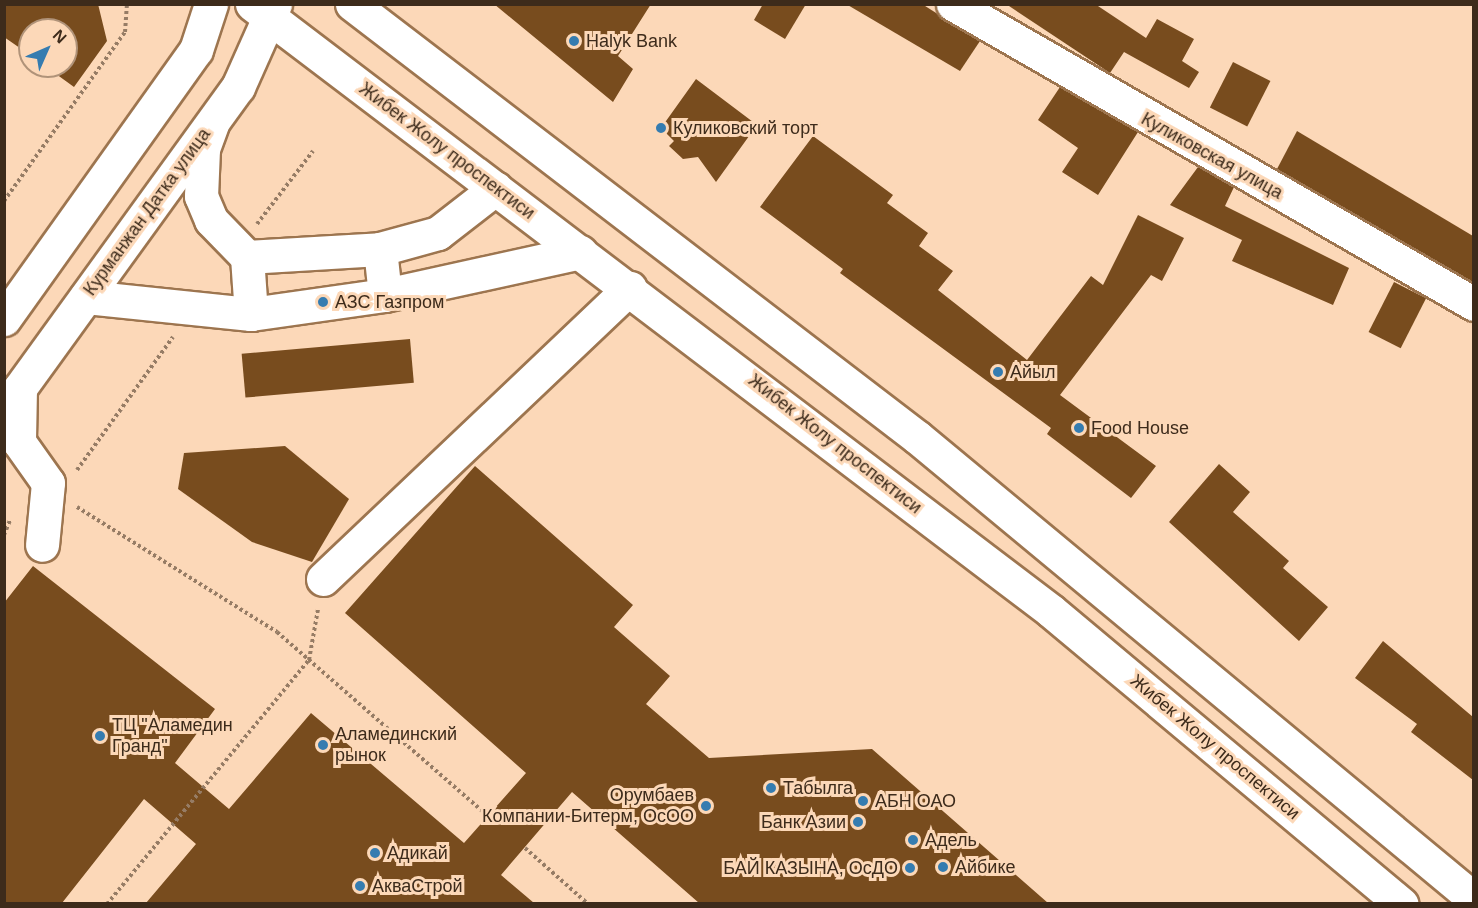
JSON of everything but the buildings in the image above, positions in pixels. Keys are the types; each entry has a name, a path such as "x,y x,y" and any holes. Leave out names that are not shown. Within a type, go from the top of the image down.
{"main road":[{"path":"4,319 196,50 211,4"},
{"path":"352,4 917,437 1473,899"},
{"name":"Куликовская улица","path":"953,4 1473,304"},
{"name":"Курманжан Датка улица","path":"12,399 238,87 265,8"},
{"name":"Жибек Жолу проспектиси","path":"265,8 496,188 1051,611 1402,903"},
{"path":"212,122 203,149 201,196 211,220 243,253 251,314"},
{"path":"243,253 380,249 438,233 496,188"},
{"path":"380,249 385,295"},
{"path":"86,297 251,314 385,295 580,252"},
{"path":"323,579 630,288"},
{"path":"12,399 20,441 48,483 42,545"}],"path":[{"path":"4,201 125,32 127,4"},
{"path":"243,253 313,151"},
{"path":"74,475 176,333"},
{"path":"68,502 277,632 488,816"},
{"path":"106,903 309,660 323,579"},
{"path":"525,848 588,903"}],"place":[{"name":"Halyk Bank","path":"574,41"},
{"name":"Куликовский торт","path":"661,128"},
{"name":"АЗС Газпром","path":"323,302"},
{"name":"Айыл","path":"998,372"},
{"name":"Food House","path":"1079,428"},
{"name":"ТЦ \"Аламедин Гранд\"","path":"100,736"},
{"name":"Аламединский рынок","path":"323,745"},
{"name":"Табылга","path":"771,788"},
{"name":"АБН ОАО","path":"863,801"},
{"name":"Орумбаев Компании-Битерм, ОсОО","path":"706,806"},
{"name":"Банк Азии","path":"858,822"},
{"name":"Адель","path":"913,840"},
{"name":"Адикай","path":"375,853"},
{"name":"Айбике","path":"943,867"},
{"name":"БАЙ КАЗЫНА, ОсДО","path":"910,868"},
{"name":"АкваСтрой","path":"360,886"}]}
